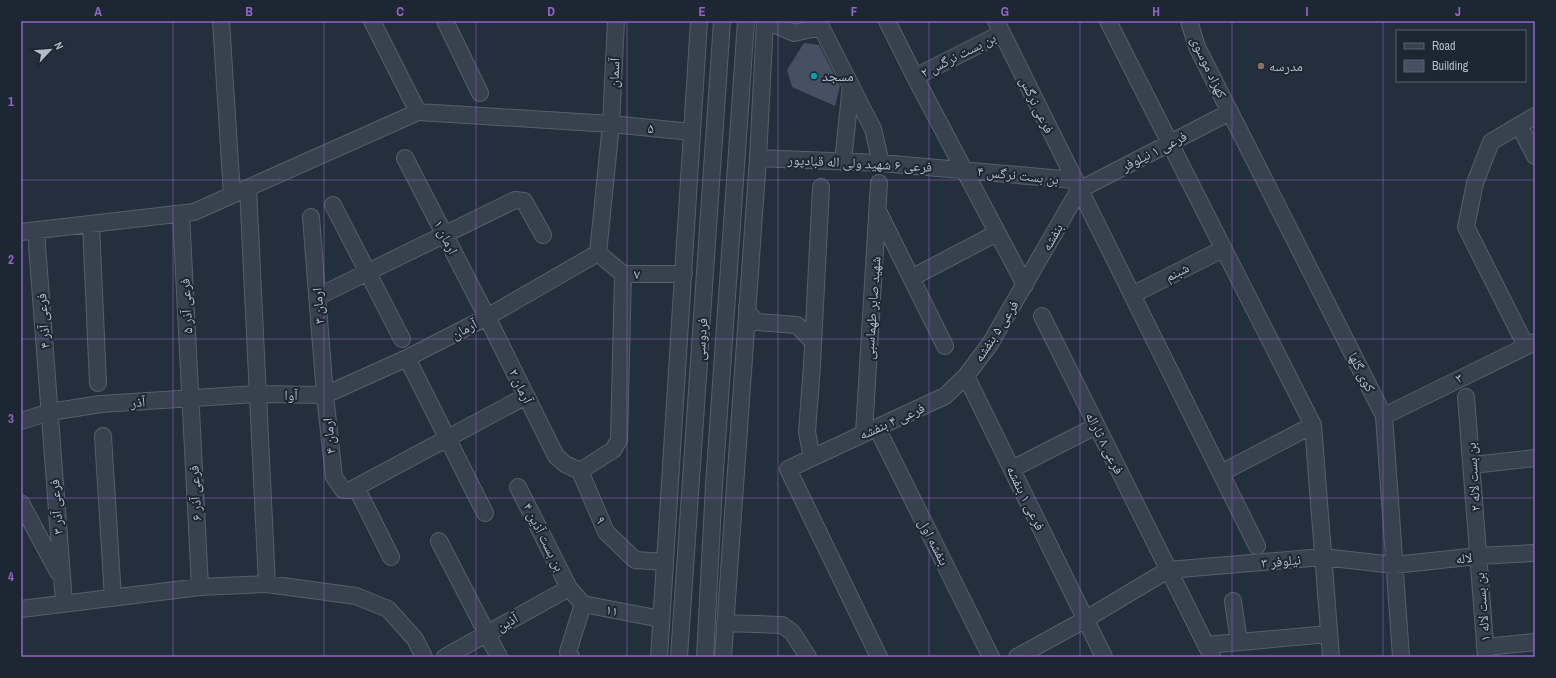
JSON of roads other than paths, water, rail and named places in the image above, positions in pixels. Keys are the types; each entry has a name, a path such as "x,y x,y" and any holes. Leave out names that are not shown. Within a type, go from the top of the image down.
{"street":[{"path":"221,21 232,195"},
{"path":"21,232 194,212 418,112 372,21"},
{"path":"445,21 480,93"},
{"name":"آسمان","path":"598,253 611,124 616,21"},
{"path":"659,657 699,21"},
{"name":"فردوسی","path":"679,657 722,21"},
{"name":"فردوسی","path":"705,657 714,485 746,21"},
{"path":"723,657 746,306 758,158 766,21 776,27 794,33 825,24 873,129 881,163"},
{"path":"887,21 963,169 1025,285"},
{"path":"1108,21 1313,425 1331,657"},
{"name":"کهزاد موسوی","path":"1189,21 1197,47 1230,112"},
{"name":"بن بست نرگس ۲","path":"915,77 999,27"},
{"name":"فرعی نرگس","path":"999,27 1076,185 1257,546"},
{"path":"842,162 852,85"},
{"name":"۵","path":"418,112 611,124 692,132"},
{"name":"فرعی ۱ نیلوفر","path":"1076,185 1169,143 1230,112"},
{"name":"کوی گلها","path":"1230,112 1384,416 1401,657"},
{"path":"1531,344 1466,227 1475,183 1491,142 1535,116"},
{"path":"1519,125 1535,156"},
{"name":"ارمان ۱","path":"405,158 487,317"},
{"name":"فرعی ۶ شهید ولی اله قبادپور","path":"758,158 881,163 963,169"},
{"name":"بن بست نرگس ۴","path":"963,169 1076,185"},
{"name":"شهید صابر طهماسبی","path":"870,430 879,183"},
{"name":"بنفشه","path":"1025,285 1076,185"},
{"path":"812,458 806,432 813,342 821,187"},
{"path":"248,188 267,584"},
{"path":"317,297 445,236 515,200 524,201 543,235"},
{"path":"333,205 402,339"},
{"path":"878,211 945,346"},
{"name":"فرعی آذر ۵","path":"181,214 190,398"},
{"name":"ارمان ۳","path":"311,217 325,395"},
{"path":"732,220 753,223"},
{"path":"91,224 98,383"},
{"name":"فرعی آذر ۴","path":"38,230 50,412"},
{"path":"911,278 997,234"},
{"name":"شبنم","path":"1132,295 1223,248"},
{"name":"۷","path":"598,253 623,274 684,274"},
{"name":"آرمان","path":"325,395 407,358 487,317 598,253"},
{"path":"580,471 613,450 619,440 623,274"},
{"name":"فرعی ۵ بنفشه","path":"966,376 990,344 1025,285"},
{"path":"746,306 749,314 757,322 797,325 813,342"},
{"name":"فرعی ۸ ثاراله","path":"1042,316 1209,651"},
{"name":"آرمان ۲","path":"487,317 556,456 565,464 580,471"},
{"name":"۳","path":"1384,416 1531,344"},
{"path":"407,358 485,513"},
{"name":"فرعی ۴ بنفشه","path":"879,657 788,469 945,396 966,376"},
{"name":"فرعی ۱ بنفشه","path":"966,376 1104,657"},
{"name":"آوا","path":"257,394 325,395"},
{"name":"آذر","path":"21,421 50,412 101,404 257,394"},
{"name":"ارمان ۴","path":"325,395 334,478 343,490 351,490 356,487"},
{"path":"391,557 356,487 526,396"},
{"name":"بن بست لاله ۲","path":"1466,397 1473,465 1478,556"},
{"name":"فرعی آذر ۶","path":"190,398 200,587"},
{"name":"فرعی آذر ۳","path":"50,412 64,603"},
{"path":"1221,473 1313,425"},
{"path":"1012,469 1096,426"},
{"name":"بنفشه اول","path":"870,430 991,657"},
{"path":"103,436 113,598"},
{"path":"1473,465 1535,458"},
{"name":"۹","path":"580,471 606,532 635,560 665,562"},
{"name":"بن بست آذین ۴","path":"518,487 569,588"},
{"path":"21,503 62,578"},
{"path":"438,541 499,657"},
{"name":"لاله","path":"1394,565 1478,556 1535,553"},
{"name":"بن بست لاله ۱","path":"1478,556 1486,652"},
{"name":"نیلوفر ۳","path":"1168,570 1323,557 1394,565"},
{"path":"1017,657 1086,620 1168,570"},
{"path":"21,609 200,587 267,584 356,596 388,609 415,639 424,657"},
{"path":"569,588 583,604 568,652 571,657"},
{"name":"آذین","path":"445,657 569,588"},
{"path":"1233,601 1239,642"},
{"name":"۱۱","path":"583,604 661,620"},
{"path":"725,623 782,625 792,632 808,657"},
{"path":"1209,651 1239,642 1329,634"},
{"path":"1486,652 1535,642"}],"place":[{"name":"مدرسه","path":"1261,66"},
{"name":"مسجد","path":"814,76"}]}
